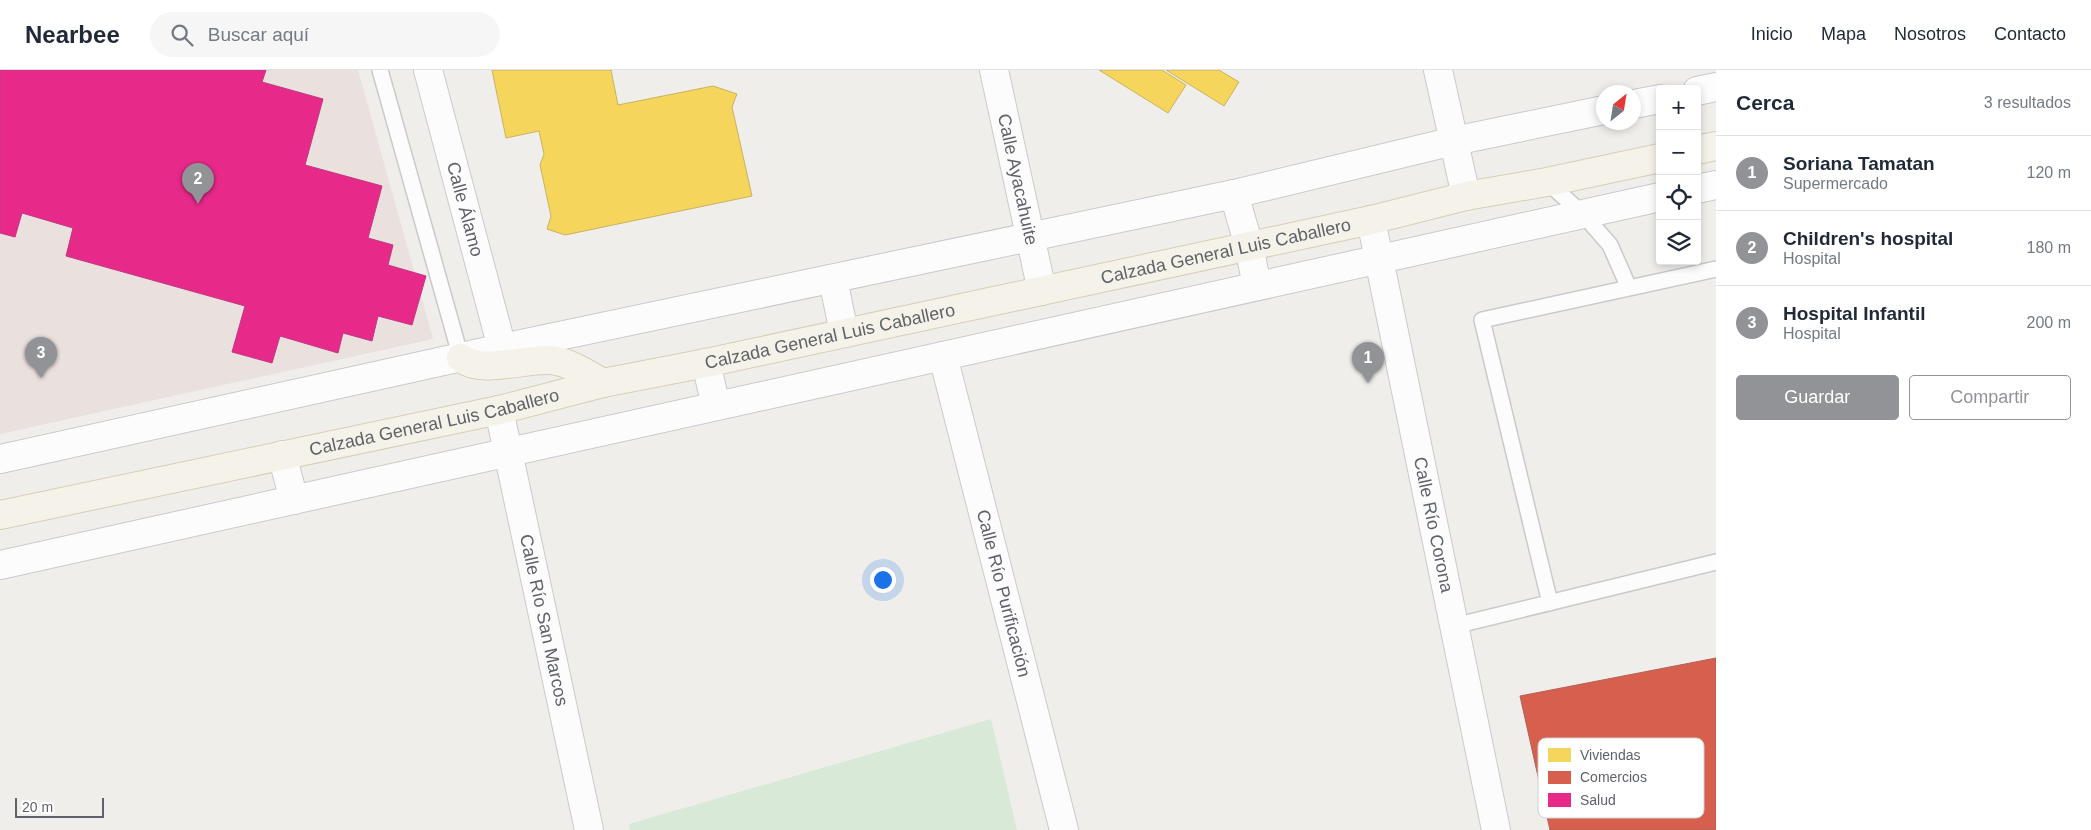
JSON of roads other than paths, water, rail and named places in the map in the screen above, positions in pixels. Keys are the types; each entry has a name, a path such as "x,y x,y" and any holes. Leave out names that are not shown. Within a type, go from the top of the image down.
{"main road":[{"path":"1701,149 1716,146"},
{"name":"Calzada General Luis Caballero","path":"0,514 498,410 603,383 706,363 1371,220 1466,196 1547,182 1656,159"},
{"path":"461,358 468,363 480,365 551,360 572,366 603,383"}],"street":[{"name":"Calle Álamo","path":"428,70 502,348"},
{"name":"Calle Ayacahuite","path":"994,70 1042,291"},
{"path":"1438,70 1466,196"},
{"path":"1701,90 1716,87"},
{"path":"0,460 502,348 1234,194 1454,141 1596,112"},
{"path":"1701,188 1716,185"},
{"path":"1234,194 1249,246 1257,286"},
{"path":"0,565 1656,198"},
{"name":"Calle Río Corona","path":"1371,220 1496,830"},
{"path":"833,279 844,333"},
{"name":"Calle Río Purificación","path":"943,356 1064,830"},
{"path":"706,363 716,406"},
{"name":"Calle Río San Marcos","path":"498,410 589,830"},
{"path":"282,455 294,500"}],"lane":[{"path":"380,70 461,358"},
{"path":"1547,182 1583,214 1610,245 1629,288"},
{"path":"1550,603 1482,320 1716,269"},
{"path":"1454,626 1716,562"}],"place":[{"name":"Children's hospital","path":"198,204"},
{"name":"Hospital Infantil","path":"41,378"},
{"name":"Soriana Tamatan","path":"1368,383"}]}
